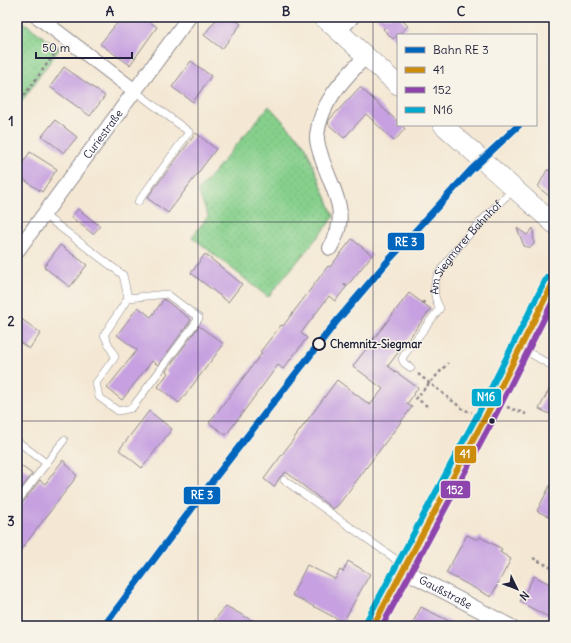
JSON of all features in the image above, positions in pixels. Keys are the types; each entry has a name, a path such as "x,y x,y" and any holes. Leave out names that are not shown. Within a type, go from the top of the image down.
{"main road":[{"path":"323,17 397,84"},
{"path":"444,126 554,224"},
{"path":"373,626 486,416 554,281"}],"street":[{"path":"38,17 135,91"},
{"name":"Curiestraße","path":"17,251 189,17"},
{"path":"339,31 352,17"},
{"path":"330,248 336,238 341,215 337,198 318,148 316,136 319,122 328,99 338,85 366,56"},
{"name":"Gaußstraße","path":"403,570 510,626"}],"lane":[{"path":"135,91 189,132 138,202"},
{"name":"Am Siegmarer Bahnhof","path":"411,368 404,363 402,359 440,308 436,302 435,296 435,286 439,272 469,233 514,189"},
{"path":"44,215 123,275 128,298 104,335 115,357 96,383 99,397 118,411 132,408 199,318 167,294 128,298"},
{"path":"521,348 554,367"},
{"path":"17,502 64,440"},
{"path":"17,441 46,463"},
{"path":"284,480 394,558 403,570"}],"path":[{"path":"17,105 65,38"},
{"path":"427,406 416,398 448,363"},
{"path":"411,368 464,410 486,416"},
{"path":"532,558 554,569"},
{"path":"551,585 554,579"}],"green space":[{"path":"17,17 59,49 17,108"},
{"path":"269,106 305,145 334,217 268,297 192,237 208,216 198,191"}],"building":[{"path":"122,17 143,17 157,27 130,65 100,44"},
{"path":"218,17 231,17 241,24 222,49 204,35"},
{"path":"376,17 399,17 408,26 393,39 383,29 386,26"},
{"path":"191,61 211,76 193,102 172,87"},
{"path":"64,67 105,96 90,116 50,87"},
{"path":"360,87 397,121 397,126 403,126 405,129 394,141 366,114 344,138 328,124 329,120"},
{"path":"55,120 77,137 64,153 42,136"},
{"path":"196,133 216,149 168,213 147,198"},
{"path":"30,152 57,169 42,192 17,175 17,172"},
{"path":"547,170 554,171 554,200 538,187"},
{"path":"78,209 100,226 93,234 71,217"},
{"path":"517,228 527,235 533,228 534,244 531,247 524,246"},
{"path":"352,239 372,255 335,301 329,296 301,333 307,338 283,369 278,365 226,435 209,423 262,353 260,352 281,325 283,326 328,266 330,267"},
{"path":"60,245 87,265 70,287 44,267"},
{"path":"205,254 242,284 228,302 191,273"},
{"path":"409,293 431,309 388,366 418,388 407,404 412,407 339,504 333,509 286,472 280,477 274,487 264,479 337,380 370,405 383,389 353,366"},
{"path":"164,299 191,320 158,365 152,361 122,400 107,388 137,350 117,335 138,307 151,317"},
{"path":"17,316 41,333 29,349 17,340"},
{"path":"199,326 224,344 179,403 158,387 168,373 166,371"},
{"path":"554,380 554,416 539,409"},
{"path":"149,411 172,429 142,468 119,450"},
{"path":"63,460 77,476 17,555 17,507 21,505 40,480 45,484"},
{"path":"17,463 32,474 17,494"},
{"path":"554,478 554,519 537,511"},
{"path":"467,535 477,540 480,537 502,549 500,552 511,559 491,597 446,573"},
{"path":"348,561 370,574 343,622 292,595 307,565 335,579 340,570 343,572"},
{"path":"534,576 554,586 554,620 520,602"},
{"path":"226,606 262,626 210,626"},
{"path":"421,607 459,626 411,626"}],"transit line":[{"path":"104,626 214,479 336,322 388,261 471,170 518,126"},
{"name":"N16","path":"366,622 479,412 547,277"},
{"name":"41","path":"373,626 486,416 554,281"},
{"name":"152","path":"382,626 493,420 554,299"}],"place":[{"name":"Chemnitz-Siegmar","path":"319,344"}]}
